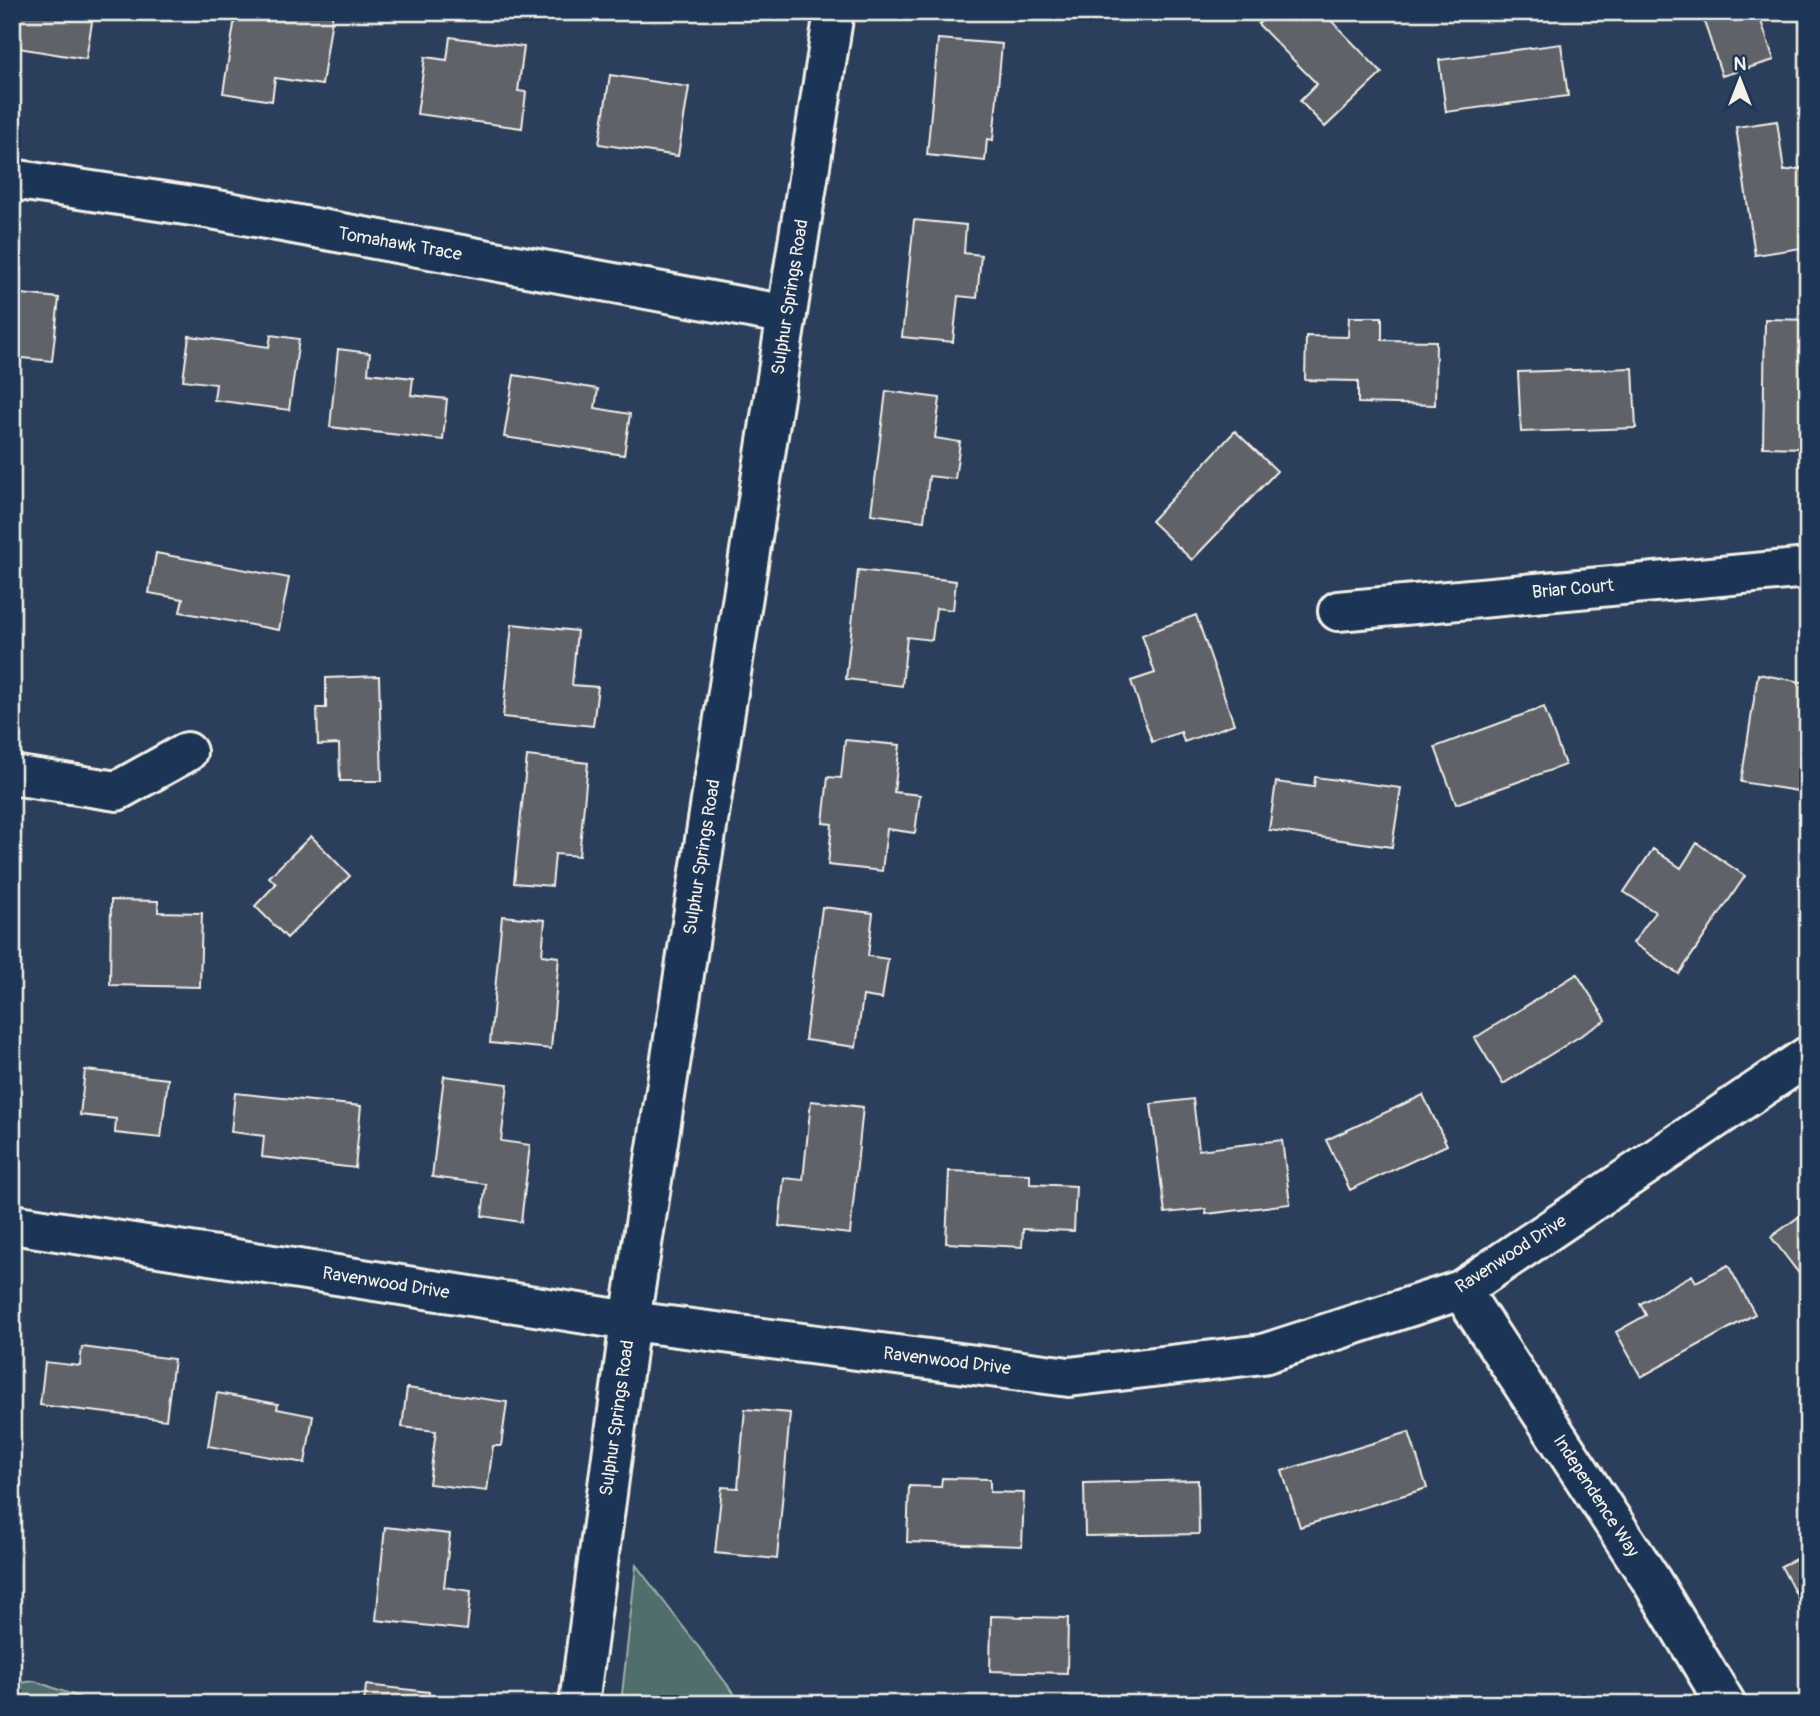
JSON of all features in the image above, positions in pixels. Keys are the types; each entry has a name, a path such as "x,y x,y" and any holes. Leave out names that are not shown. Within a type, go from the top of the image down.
{"street":[{"name":"Sulphur Springs Road","path":"579,1704 630,1321 834,12"},
{"name":"Tomahawk Trace","path":"12,179 212,209 787,316"},
{"name":"Briar Court","path":"1338,611 1808,568"},
{"path":"12,775 117,791 187,752"},
{"name":"Ravenwood Drive","path":"12,1224 630,1321 1069,1377 1262,1354 1461,1290 1808,1056"},
{"name":"Independence Way","path":"1461,1290 1651,1580 1726,1704"}],"green space":[{"path":"636,1565 742,1704 621,1704"},
{"path":"35,1681 97,1704 12,1704 12,1684"}],"building":[{"path":"12,12 74,12 93,16 86,59 12,47"},
{"path":"236,12 333,12 322,85 275,78 272,101 223,93"},
{"path":"1271,12 1323,12 1382,73 1325,127 1300,101 1317,84 1258,24"},
{"path":"1701,12 1758,12 1774,60 1722,76"},
{"path":"450,37 524,47 518,91 526,92 522,128 417,114 425,57 447,60"},
{"path":"938,39 1002,44 993,140 987,139 985,161 927,155"},
{"path":"1561,44 1568,96 1446,112 1439,60"},
{"path":"610,75 689,87 678,156 599,144"},
{"path":"1777,121 1784,171 1808,167 1808,247 1755,255 1736,127"},
{"path":"914,220 966,225 964,253 981,255 977,298 958,296 953,342 902,337"},
{"path":"12,293 59,298 52,361 12,357"},
{"path":"1349,317 1382,317 1382,340 1436,341 1435,405 1358,403 1358,381 1305,380 1306,336 1348,337"},
{"path":"1765,319 1808,320 1808,448 1763,447"},
{"path":"271,335 299,339 289,410 214,400 216,384 183,380 189,336 269,347"},
{"path":"338,349 370,353 368,373 413,378 411,395 447,399 443,440 330,427"},
{"path":"1633,368 1636,428 1521,432 1518,372"},
{"path":"514,375 598,389 595,408 630,414 624,455 504,437"},
{"path":"886,391 940,398 935,438 960,442 955,479 929,476 924,521 871,514"},
{"path":"1235,431 1277,471 1192,560 1151,521"},
{"path":"156,553 289,578 279,630 180,612 183,599 149,593"},
{"path":"858,570 956,581 953,610 936,608 932,640 907,637 902,686 846,679"},
{"path":"1196,615 1234,724 1184,742 1181,732 1152,742 1131,681 1155,673 1142,635"},
{"path":"512,624 577,631 572,685 598,687 593,726 503,717"},
{"path":"1758,674 1808,683 1808,731 1798,791 1741,782"},
{"path":"379,676 382,781 340,781 339,744 318,745 317,708 326,708 326,678"},
{"path":"1544,707 1565,765 1456,804 1435,747"},
{"path":"845,740 900,745 894,792 920,795 915,833 887,829 882,871 828,865 832,824 823,823 828,777 841,778"},
{"path":"527,756 588,763 579,856 555,854 552,886 514,883"},
{"path":"1315,777 1401,788 1392,847 1269,830 1276,782 1314,787"},
{"path":"311,836 350,876 287,938 255,906 276,884 269,877"},
{"path":"1697,843 1745,876 1679,974 1633,943 1655,912 1624,892 1653,849 1681,868"},
{"path":"111,900 158,901 158,912 202,913 200,987 110,985"},
{"path":"822,907 873,913 868,956 888,959 882,999 863,996 856,1047 805,1040"},
{"path":"502,916 545,920 542,955 559,957 551,1049 490,1043"},
{"path":"1577,974 1606,1020 1503,1084 1475,1038"},
{"path":"85,1070 168,1079 161,1138 115,1133 116,1119 80,1115"},
{"path":"444,1076 508,1084 501,1141 530,1145 521,1222 482,1216 486,1184 432,1177"},
{"path":"235,1093 361,1106 355,1168 262,1157 264,1136 231,1132"},
{"path":"1423,1095 1447,1145 1350,1190 1326,1140"},
{"path":"1193,1099 1199,1150 1282,1140 1290,1204 1206,1214 1206,1209 1165,1213 1151,1104"},
{"path":"811,1101 863,1107 850,1234 779,1226 784,1178 803,1180"},
{"path":"949,1171 1030,1174 1030,1184 1076,1186 1074,1231 1023,1229 1022,1247 946,1243"},
{"path":"1808,1210 1808,1284 1807,1284 1771,1237"},
{"path":"1728,1265 1755,1314 1641,1377 1616,1332 1646,1315 1640,1304 1692,1275 1696,1282"},
{"path":"82,1347 174,1359 166,1420 40,1405 45,1362 80,1366"},
{"path":"407,1388 507,1402 501,1446 493,1446 487,1491 429,1484 436,1431 402,1427"},
{"path":"217,1393 278,1404 277,1409 313,1416 305,1463 208,1446"},
{"path":"745,1409 790,1413 777,1559 715,1553 722,1487 738,1488"},
{"path":"1409,1432 1427,1488 1300,1527 1282,1471"},
{"path":"942,1478 990,1479 990,1492 1024,1493 1022,1546 907,1542 909,1486 941,1487"},
{"path":"1198,1480 1199,1534 1085,1536 1084,1483"},
{"path":"385,1527 450,1534 444,1587 471,1591 467,1630 376,1620"},
{"path":"1808,1553 1808,1617 1781,1566"},
{"path":"991,1616 1068,1618 1067,1673 990,1671"},
{"path":"366,1685 429,1692 428,1704 364,1704"}]}
